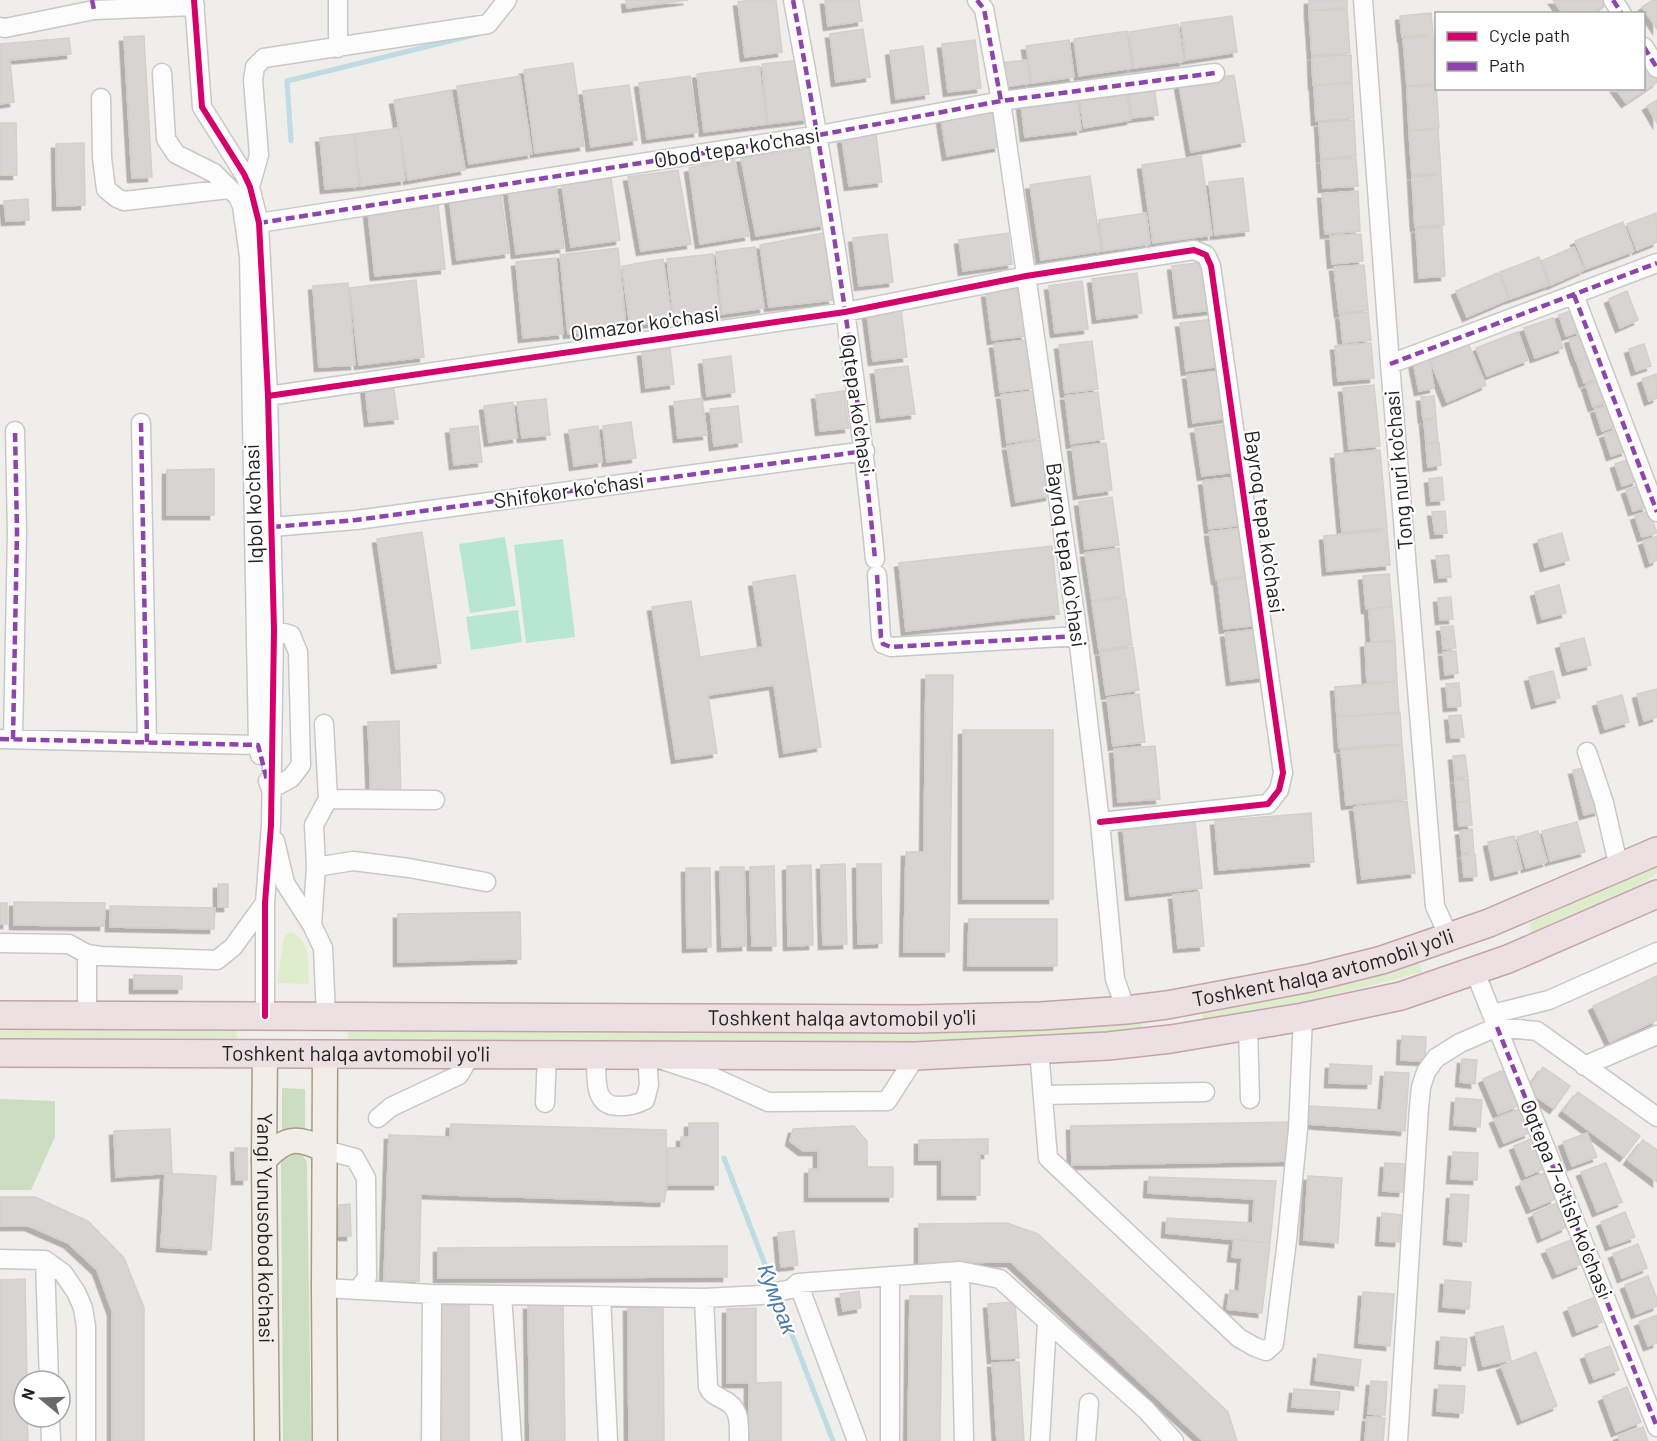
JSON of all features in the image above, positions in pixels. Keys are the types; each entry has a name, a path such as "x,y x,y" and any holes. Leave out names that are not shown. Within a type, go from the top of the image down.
{"highway":[{"name":"Toshkent halqa avtomobil yo'li","path":"0,1015 915,1019 1041,1016 1126,1010 1167,1005 1310,978 1382,960 1530,907 1657,851"},
{"name":"Toshkent halqa avtomobil yo'li","path":"0,1053 916,1056 1039,1050 1171,1039 1303,1017 1401,996 1475,972 1541,946 1657,894"},
{"path":"1449,937 1475,972"},
{"name":"Yangi Yunusobod ko'chasi","path":"265,1016 266,1054"},
{"path":"325,1054 326,1017"}],"main road":[{"name":"Yangi Yunusobod ko'chasi","path":"266,1054 264,1160 267,1441"},
{"path":"325,1054 325,1441"},
{"path":"264,1160 280,1143 295,1141 310,1143 325,1150"}],"street":[{"path":"338,0 338,48"},
{"path":"250,187 259,155 253,80 255,67 264,58 488,24 507,0"},
{"name":"Oqtepa ko'chasi","path":"793,0 819,135 865,452 881,637 884,644 891,647 1078,636"},
{"name":"Bayroq tepa koʻchasi","path":"977,0 984,9 1001,101 1078,636 1100,822 1115,979 1126,1010"},
{"name":"Tong nuri ko'chasi","path":"1363,0 1390,364 1436,906 1449,937"},
{"path":"0,27 4,28 93,5 194,3"},
{"name":"Iqbol ko'chasi","path":"194,3 202,106 244,174 250,187 259,223 268,396 274,630 271,825 265,903 265,1016"},
{"path":"1645,49 1657,68"},
{"path":"162,73 166,139 176,154 214,173 238,197 242,206 249,256 258,745 271,789 291,778 301,765 298,652 291,635 274,630"},
{"name":"Obod tepa ko'chasi","path":"259,223 819,135 1001,101 1215,73"},
{"path":"101,98 102,158 106,189 117,198 124,201 229,189"},
{"name":"Bayroq tepa ko'chasi","path":"1026,276 1194,250 1206,255 1211,266 1283,773 1279,790 1268,804 1100,822"},
{"path":"1390,364 1657,263"},
{"name":"Olmazor ko'chasi","path":"268,396 845,312 1026,276"},
{"path":"1574,295 1657,512"},
{"path":"141,423 147,742"},
{"path":"15,431 17,532 7,739 258,745"},
{"name":"Shifokor ko'chasi","path":"272,527 356,520 865,452"},
{"path":"312,926 316,867 314,825 328,799 324,724"},
{"path":"1587,752 1604,803 1619,868"},
{"path":"328,799 435,800"},
{"name":"Iqbol ko'chasi","path":"271,825 285,883 323,948 326,1017"},
{"path":"316,867 353,861 409,868 486,882"},
{"path":"0,943 69,944 87,954 217,960 233,946 265,903"},
{"path":"1398,1441 1421,1087 1426,1072 1436,1058 1494,1021 1549,1000 1657,952"},
{"path":"87,954 87,1016"},
{"name":"Oqtepa 7-o'tish ko'chasi","path":"1475,972 1657,1427"},
{"path":"1039,1050 1048,1158 1239,1338 1266,1351 1274,1344 1287,1240 1298,1129 1303,1017"},
{"path":"1494,1021 1537,1031 1657,1117"},
{"path":"1248,1027 1251,1099"},
{"path":"1584,1066 1657,1035"},
{"path":"378,1118 390,1107 459,1075 471,1054"},
{"path":"545,1103 547,1055"},
{"path":"596,1056 598,1091 603,1101 609,1106 634,1106 645,1100 649,1085 647,1055 711,1076 768,1102 887,1101 916,1056"},
{"path":"1043,1095 1205,1092"},
{"path":"325,1150 355,1158 366,1178 367,1277 358,1290"},
{"path":"0,1259 45,1260 63,1273 76,1292 85,1317 86,1441"},
{"path":"45,1260 49,1369"},
{"path":"324,1288 432,1294 704,1298 762,1295 794,1286 960,1271 1000,1279 1146,1410 1174,1441"},
{"path":"960,1271 964,1441"},
{"path":"890,1276 890,1441"},
{"path":"794,1286 857,1441"},
{"path":"431,1441 432,1294"},
{"path":"502,1295 512,1441"},
{"path":"601,1296 608,1441"},
{"path":"704,1298 708,1387 711,1394 726,1400 734,1407 739,1421 740,1441"},
{"path":"1040,1441 1047,1322"},
{"path":"1086,1441 1089,1403"}],"green space":[{"path":"505,537 516,606 470,613 459,544"},
{"path":"563,539 575,637 526,643 514,545"},
{"path":"518,610 522,642 471,650 466,617"},
{"path":"1657,864 1657,873 1647,881 1533,934 1529,923"},
{"path":"290,932 302,941 305,947 309,984 277,983 284,937"},
{"path":"1419,962 1422,972 1313,999 1203,1021 1202,1010 1365,977"},
{"path":"1142,1018 1143,1029 1093,1034 945,1041 348,1040 348,1028"},
{"path":"0,1026 237,1027 237,1038 0,1038"},
{"path":"282,1088 305,1089 305,1132 282,1132"},
{"path":"0,1099 55,1101 55,1137 31,1190 0,1190"},
{"path":"294,1153 303,1156 307,1162 311,1441 283,1441 281,1163 286,1156"}],"building":[{"path":"626,0 688,0 627,8"},
{"path":"776,0 782,52 745,57 738,2"},
{"path":"825,0 859,0 862,21 828,26"},
{"path":"1309,0 1347,0 1347,8 1309,10"},
{"path":"1553,0 1606,0 1608,2 1595,12 1562,12"},
{"path":"1657,0 1657,29 1642,7"},
{"path":"1347,9 1350,53 1312,55 1309,11"},
{"path":"1431,13 1433,34 1402,37 1400,16"},
{"path":"1232,16 1237,52 1186,60 1181,23"},
{"path":"1178,24 1184,61 1134,68 1129,32"},
{"path":"863,29 870,77 836,82 830,34"},
{"path":"1127,31 1132,68 1079,76 1074,39"},
{"path":"144,36 152,177 132,178 124,37"},
{"path":"1434,36 1435,84 1407,86 1403,38"},
{"path":"69,38 71,54 10,60 14,102 0,104 0,44"},
{"path":"975,40 981,88 948,92 942,44"},
{"path":"1069,40 1074,77 1032,83 1026,46"},
{"path":"923,46 929,94 896,99 890,51"},
{"path":"1351,55 1352,82 1313,85 1312,57"},
{"path":"1645,56 1657,74 1657,82 1626,103 1616,90 1645,90"},
{"path":"801,60 808,119 768,124 762,64"},
{"path":"1027,60 1030,83 1003,87 1000,63"},
{"path":"573,63 584,146 535,153 524,70"},
{"path":"759,66 767,124 704,132 697,74"},
{"path":"1234,75 1245,142 1191,152 1179,84"},
{"path":"520,76 532,154 469,164 457,86"},
{"path":"690,76 698,132 647,139 639,83"},
{"path":"1352,83 1354,118 1316,121 1314,86"},
{"path":"629,85 637,140 591,147 583,91"},
{"path":"1154,85 1158,115 1132,118 1128,88"},
{"path":"1435,86 1439,128 1409,130 1407,87"},
{"path":"1126,88 1131,120 1084,128 1079,96"},
{"path":"451,90 465,170 408,180 394,100"},
{"path":"1077,96 1081,130 1025,137 1021,104"},
{"path":"1657,100 1657,123 1647,106"},
{"path":"992,109 999,147 947,156 941,119"},
{"path":"1354,120 1356,156 1321,158 1319,123"},
{"path":"0,123 16,123 17,175 0,175"},
{"path":"399,128 405,180 361,186 354,134"},
{"path":"1438,129 1441,173 1412,175 1409,131"},
{"path":"354,134 359,186 325,189 320,138"},
{"path":"876,134 882,182 849,186 842,139"},
{"path":"84,143 85,205 57,206 56,144"},
{"path":"811,148 825,225 756,236 741,158"},
{"path":"1201,156 1212,235 1153,243 1142,165"},
{"path":"734,158 749,236 700,244 689,168"},
{"path":"1356,158 1358,186 1323,188 1321,160"},
{"path":"678,170 691,244 641,251 628,177"},
{"path":"1441,175 1444,225 1415,227 1412,177"},
{"path":"1090,176 1101,251 1041,260 1030,185"},
{"path":"611,178 620,240 571,247 562,185"},
{"path":"1243,178 1249,231 1215,235 1209,182"},
{"path":"556,184 564,248 516,254 508,190"},
{"path":"500,189 509,253 457,260 449,195"},
{"path":"1358,191 1360,231 1325,234 1322,194"},
{"path":"28,199 29,220 6,221 4,201"},
{"path":"438,204 445,269 375,276 368,212"},
{"path":"1146,213 1150,244 1103,251 1099,220"},
{"path":"1656,213 1657,242 1637,250 1627,224"},
{"path":"1623,222 1634,251 1586,269 1575,241"},
{"path":"1442,227 1445,276 1419,278 1416,229"},
{"path":"824,233 833,300 769,307 760,245"},
{"path":"1008,233 1012,264 963,271 959,240"},
{"path":"887,234 893,282 859,286 853,238"},
{"path":"1361,234 1363,261 1332,264 1330,236"},
{"path":"755,247 764,308 722,314 716,252"},
{"path":"1574,247 1584,270 1551,285 1541,261"},
{"path":"618,248 626,327 568,334 560,255"},
{"path":"713,254 720,315 674,320 667,259"},
{"path":"1539,257 1549,285 1510,299 1500,272"},
{"path":"556,258 563,334 523,338 516,262"},
{"path":"663,259 672,320 630,326 622,266"},
{"path":"1205,262 1212,310 1178,314 1172,266"},
{"path":"1364,265 1368,310 1339,313 1334,267"},
{"path":"1137,273 1142,313 1097,319 1092,279"},
{"path":"1498,273 1509,299 1467,317 1456,291"},
{"path":"416,280 424,357 359,365 350,288"},
{"path":"1082,281 1088,329 1055,333 1049,286"},
{"path":"348,283 355,365 319,367 313,286"},
{"path":"1019,288 1026,336 992,340 986,293"},
{"path":"1627,291 1638,320 1620,328 1609,299"},
{"path":"901,309 907,357 873,361 867,314"},
{"path":"1574,310 1581,331 1566,336 1559,315"},
{"path":"1368,312 1371,340 1343,343 1340,315"},
{"path":"1553,318 1563,348 1535,358 1524,328"},
{"path":"1214,319 1220,366 1186,371 1180,323"},
{"path":"1518,332 1528,360 1487,376 1476,348"},
{"path":"1584,335 1591,356 1576,361 1569,339"},
{"path":"1027,340 1034,388 1000,392 994,344"},
{"path":"1092,341 1098,389 1065,393 1059,345"},
{"path":"1371,343 1374,378 1338,381 1335,346"},
{"path":"1468,343 1486,385 1447,402 1430,360"},
{"path":"1644,344 1651,366 1636,371 1629,349"},
{"path":"670,348 674,384 646,388 642,352"},
{"path":"731,356 735,392 707,396 703,360"},
{"path":"1592,357 1599,378 1584,383 1577,362"},
{"path":"1429,358 1434,388 1419,391 1413,361"},
{"path":"908,366 915,414 881,418 875,370"},
{"path":"1220,371 1227,418 1193,423 1187,375"},
{"path":"1656,374 1657,398 1649,401 1642,379"},
{"path":"1600,380 1608,402 1593,407 1586,385"},
{"path":"393,383 398,419 369,422 365,386"},
{"path":"1374,385 1380,446 1349,449 1343,388"},
{"path":"844,391 849,428 820,431 816,395"},
{"path":"1034,391 1041,438 1007,443 1001,395"},
{"path":"1098,392 1104,439 1071,444 1065,396"},
{"path":"1434,396 1436,418 1423,419 1421,397"},
{"path":"702,398 707,435 678,438 674,402"},
{"path":"546,399 550,435 522,438 517,402"},
{"path":"513,402 517,438 489,442 484,406"},
{"path":"1610,405 1617,426 1602,431 1595,409"},
{"path":"738,406 742,442 714,446 710,409"},
{"path":"1436,419 1438,442 1426,443 1424,421"},
{"path":"631,422 636,458 607,462 603,426"},
{"path":"1229,424 1235,472 1202,476 1195,429"},
{"path":"478,426 482,462 454,465 450,429"},
{"path":"598,426 602,462 574,466 569,430"},
{"path":"1619,429 1626,451 1611,456 1604,434"},
{"path":"1042,440 1050,496 1016,502 1007,446"},
{"path":"1106,443 1112,490 1078,495 1072,447"},
{"path":"1439,443 1441,465 1428,467 1426,444"},
{"path":"1380,450 1387,528 1342,532 1335,454"},
{"path":"1630,459 1637,481 1622,486 1615,464"},
{"path":"214,469 214,515 167,515 167,470"},
{"path":"1236,477 1242,525 1209,529 1203,481"},
{"path":"1442,477 1444,500 1431,501 1429,479"},
{"path":"1640,485 1647,507 1633,511 1626,490"},
{"path":"1112,497 1119,545 1085,549 1079,502"},
{"path":"1445,511 1447,533 1435,534 1432,512"},
{"path":"1649,511 1657,533 1642,537 1635,516"},
{"path":"1243,528 1249,576 1216,580 1209,532"},
{"path":"1387,530 1390,565 1327,571 1324,536"},
{"path":"422,532 441,663 396,669 377,539"},
{"path":"1562,533 1569,560 1545,567 1538,540"},
{"path":"1657,536 1657,560 1650,563 1643,541"},
{"path":"1052,546 1059,614 906,631 899,563"},
{"path":"1119,548 1125,596 1092,601 1085,553"},
{"path":"1449,555 1451,577 1439,578 1436,556"},
{"path":"1389,574 1392,606 1366,609 1363,576"},
{"path":"795,575 821,747 784,753 774,685 708,695 717,753 676,759 652,607 691,601 700,657 763,647 753,582"},
{"path":"1252,577 1258,625 1224,629 1218,581"},
{"path":"1559,585 1566,613 1542,619 1535,592"},
{"path":"1451,597 1453,619 1440,620 1438,598"},
{"path":"1126,598 1132,645 1099,650 1092,602"},
{"path":"1392,607 1395,640 1371,642 1369,609"},
{"path":"1453,626 1456,648 1443,649 1441,627"},
{"path":"1259,629 1265,677 1231,681 1225,633"},
{"path":"1584,638 1591,665 1567,671 1560,644"},
{"path":"1395,641 1397,681 1367,683 1365,643"},
{"path":"1133,647 1139,690 1106,695 1100,652"},
{"path":"1456,651 1458,673 1445,675 1443,652"},
{"path":"1553,671 1560,698 1536,704 1529,677"},
{"path":"926,675 953,675 949,952 904,952 906,852 924,852"},
{"path":"1397,682 1399,712 1337,717 1335,687"},
{"path":"1459,683 1461,706 1448,707 1446,684"},
{"path":"1657,689 1657,717 1644,721 1637,694"},
{"path":"1139,694 1145,742 1113,746 1107,698"},
{"path":"1622,695 1629,722 1605,729 1597,702"},
{"path":"1400,713 1402,744 1339,748 1337,717"},
{"path":"1461,715 1464,737 1451,738 1449,716"},
{"path":"399,721 401,796 371,797 368,722"},
{"path":"963,730 1053,730 1053,899 963,899"},
{"path":"1402,745 1407,799 1346,805 1341,750"},
{"path":"1155,746 1160,799 1118,802 1114,749"},
{"path":"1465,755 1468,777 1455,778 1453,756"},
{"path":"1589,767 1599,811 1584,815 1573,770"},
{"path":"1468,779 1470,801 1457,802 1455,780"},
{"path":"1407,801 1415,873 1362,879 1354,807"},
{"path":"1470,802 1472,825 1459,826 1457,803"},
{"path":"1311,813 1314,862 1219,870 1215,821"},
{"path":"1195,821 1202,888 1130,896 1123,828"},
{"path":"1577,822 1585,852 1550,861 1542,831"},
{"path":"1472,829 1474,852 1462,853 1460,831"},
{"path":"1538,831 1547,862 1526,868 1517,837"},
{"path":"1514,836 1522,869 1495,876 1488,842"},
{"path":"1475,854 1477,876 1464,877 1462,855"},
{"path":"845,864 847,944 823,945 821,865"},
{"path":"857,864 881,864 882,943 858,944"},
{"path":"811,865 813,945 788,946 787,866"},
{"path":"774,866 776,946 752,946 750,867"},
{"path":"720,867 744,867 746,946 722,947"},
{"path":"686,868 710,868 711,947 687,948"},
{"path":"218,884 228,884 228,907 218,907"},
{"path":"1199,892 1204,946 1178,948 1173,895"},
{"path":"14,902 105,903 104,926 14,925"},
{"path":"0,903 7,903 7,924 0,924"},
{"path":"110,906 215,908 214,929 110,927"},
{"path":"520,912 521,959 398,962 398,914"},
{"path":"969,919 1057,919 1057,966 968,966"},
{"path":"134,975 182,976 182,989 134,989"},
{"path":"1657,976 1657,1020 1610,1042 1593,1006"},
{"path":"1402,1036 1426,1037 1425,1061 1401,1060"},
{"path":"1462,1059 1477,1060 1475,1084 1460,1082"},
{"path":"1330,1064 1372,1066 1371,1084 1329,1083"},
{"path":"1543,1067 1570,1086 1554,1109 1527,1090"},
{"path":"1503,1070 1518,1106 1498,1114 1483,1079"},
{"path":"1385,1072 1409,1073 1405,1131 1308,1124 1309,1106 1382,1110"},
{"path":"1578,1092 1640,1136 1624,1157 1563,1111"},
{"path":"1456,1098 1482,1100 1480,1127 1454,1125"},
{"path":"1519,1109 1529,1133 1504,1143 1494,1119"},
{"path":"1291,1122 1291,1161 1072,1165 1071,1126"},
{"path":"689,1123 718,1123 718,1185 667,1185 667,1148 681,1148 681,1137 689,1137"},
{"path":"451,1124 666,1130 667,1185 664,1202 421,1194 419,1281 384,1280 389,1135 450,1137"},
{"path":"854,1126 867,1141 867,1167 893,1167 893,1197 809,1197 809,1169 818,1169 818,1151 803,1151 790,1141 793,1129"},
{"path":"170,1129 172,1173 116,1177 114,1131"},
{"path":"1587,1133 1597,1157 1572,1166 1563,1142"},
{"path":"988,1139 988,1154 980,1154 980,1195 942,1195 942,1160 919,1160 919,1140"},
{"path":"1531,1139 1543,1169 1526,1176 1514,1146"},
{"path":"1643,1140 1657,1150 1657,1182 1628,1160"},
{"path":"235,1148 247,1148 247,1180 236,1180"},
{"path":"1453,1152 1478,1153 1477,1180 1451,1179"},
{"path":"1385,1163 1405,1164 1403,1192 1383,1191"},
{"path":"1606,1163 1622,1202 1597,1212 1581,1172"},
{"path":"165,1173 216,1176 211,1250 161,1247"},
{"path":"1544,1173 1555,1199 1531,1209 1520,1183"},
{"path":"1308,1176 1342,1178 1338,1243 1304,1240"},
{"path":"1149,1177 1276,1181 1270,1243 1166,1233 1167,1218 1253,1223 1254,1199 1148,1193"},
{"path":"1451,1194 1469,1195 1466,1242 1448,1240"},
{"path":"0,1197 35,1197 88,1221 124,1258 144,1308 144,1441 112,1441 112,1311 97,1270 68,1243 29,1226 0,1226"},
{"path":"1557,1203 1566,1227 1542,1238 1533,1214"},
{"path":"350,1204 351,1236 339,1236 339,1205"},
{"path":"1625,1212 1635,1237 1610,1246 1601,1222"},
{"path":"1382,1213 1401,1215 1399,1242 1380,1241"},
{"path":"1007,1223 1038,1234 1228,1412 1237,1441 1203,1441 1011,1262 919,1263 919,1224"},
{"path":"794,1231 798,1265 781,1267 778,1233"},
{"path":"1234,1239 1270,1243 1262,1313 1227,1309 1230,1290 1239,1291 1242,1258 1232,1257"},
{"path":"1571,1240 1581,1264 1557,1274 1546,1250"},
{"path":"1638,1244 1647,1268 1622,1278 1613,1254"},
{"path":"727,1246 727,1277 438,1278 438,1248"},
{"path":"1648,1276 1657,1299 1657,1306 1636,1314 1625,1285"},
{"path":"25,1279 27,1369 12,1369 12,1429 28,1429 28,1441 0,1441 0,1280"},
{"path":"1445,1280 1471,1282 1469,1309 1443,1307"},
{"path":"859,1291 861,1308 843,1311 840,1294"},
{"path":"1363,1292 1394,1294 1390,1346 1359,1343"},
{"path":"910,1296 942,1296 940,1441 908,1441"},
{"path":"1593,1298 1602,1322 1577,1332 1568,1308"},
{"path":"1015,1302 1019,1358 992,1359 988,1304"},
{"path":"439,1305 469,1305 469,1441 439,1441"},
{"path":"528,1305 563,1305 565,1441 530,1441"},
{"path":"663,1306 664,1441 629,1441 628,1307"},
{"path":"756,1308 756,1383 781,1382 781,1441 749,1441 749,1383 727,1383 727,1309"},
{"path":"1657,1315 1657,1343 1648,1346 1639,1322"},
{"path":"1503,1326 1511,1360 1483,1366 1475,1333"},
{"path":"1441,1337 1467,1339 1465,1366 1439,1364"},
{"path":"1610,1346 1619,1370 1594,1379 1585,1355"},
{"path":"1536,1352 1557,1406 1522,1420 1501,1366"},
{"path":"1318,1354 1361,1360 1358,1386 1315,1380"},
{"path":"1019,1362 1024,1441 997,1441 992,1363"},
{"path":"1371,1381 1387,1382 1385,1415 1368,1414"},
{"path":"1439,1385 1465,1386 1463,1413 1437,1411"},
{"path":"1627,1387 1641,1422 1616,1432 1603,1397"},
{"path":"1294,1389 1340,1392 1338,1410 1292,1407"},
{"path":"1367,1417 1385,1418 1383,1441 1365,1441"},
{"path":"1643,1427 1648,1441 1620,1441 1618,1436"}],"waterway":[{"path":"291,141 287,81 478,34"},
{"name":"Кумрак","path":"724,1158 774,1288"},
{"name":"Кумрак","path":"777,1296 833,1441"}],"marked path":[{"path":"92,0 94,10"},
{"path":"793,0 840,279 860,419 875,559"},
{"path":"977,0 984,9 1001,101"},
{"path":"1613,0 1621,12"},
{"path":"1645,49 1657,68"},
{"path":"259,223 819,135 1001,101 1215,73"},
{"path":"1390,364 1657,263"},
{"path":"1574,295 1657,512"},
{"path":"141,423 147,742"},
{"path":"13,739 17,532 15,431"},
{"path":"272,527 356,520 865,451"},
{"path":"877,575 881,637 883,644 891,647 1078,636"},
{"path":"0,739 258,745 267,780"},
{"path":"1497,1027 1657,1427"}],"cycle path":[{"path":"194,0 202,107 244,174 250,187 259,223 268,396 274,630 271,825 265,903 265,1016"},
{"path":"268,396 845,312 1026,276 1194,250 1206,255 1211,266 1283,773 1279,790 1268,804 1100,822"}]}
